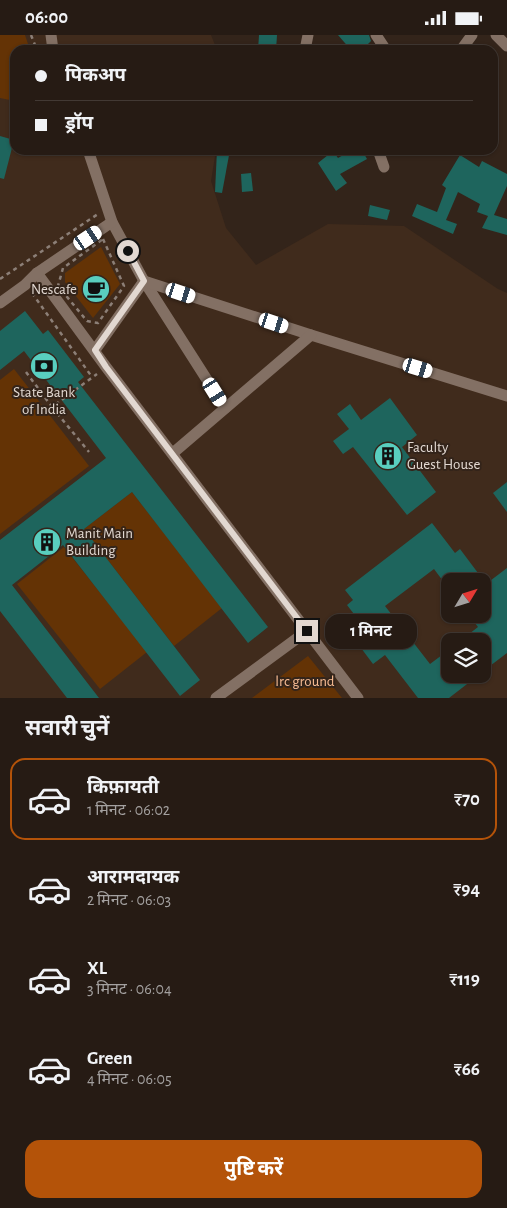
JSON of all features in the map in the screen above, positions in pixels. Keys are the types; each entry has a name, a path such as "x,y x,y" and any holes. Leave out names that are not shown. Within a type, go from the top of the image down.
{"street":[{"path":"496,35 507,46"},
{"path":"90,155 112,221 144,281 225,408"},
{"path":"380,155 384,167"},
{"path":"0,303 25,285 37,273 112,221"},
{"path":"37,273 106,367 358,698"},
{"path":"144,281 507,395"},
{"path":"95,350 144,281"},
{"path":"173,453 311,335"},
{"path":"216,698 307,631"}],"path":[{"path":"0,279 108,208"},
{"path":"103,239 124,286 98,323 87,321 58,286 64,268 103,239"},
{"path":"32,292 92,377"},
{"path":"52,407 106,367"},
{"path":"26,372 89,452"}],"shaded area":[{"path":"0,35 211,35 215,45 10,45 10,155 215,155 211,181 226,228 256,265 328,224 404,226 498,289 507,293 507,698 0,698"}],"green space":[{"path":"0,35 25,35 28,45 10,45 10,100 0,98"},
{"path":"101,247 120,284 93,318 65,282 65,273"},
{"path":"14,369 89,466 0,534 0,380"},
{"path":"132,492 222,608 174,646 84,529"},
{"path":"64,547 147,652 100,689 17,584"},
{"name":"lrc ground","path":"308,656 342,698 252,698"}],"building":[{"path":"259,35 277,35 276,45 258,45"},
{"path":"338,35 369,35 371,41 367,45 347,45"},
{"path":"0,136 10,139 10,155 4,179 0,178"},
{"path":"217,155 229,155 222,193 215,192"},
{"path":"328,155 336,155 338,158 343,155 365,155 367,159 340,174 347,183 336,191 318,163"},
{"path":"460,155 479,167 482,161 507,174 507,186 494,215 507,219 507,235 482,228 488,216 477,212 480,204 458,192 446,220 457,224 453,234 412,216 417,204 437,212 446,188 442,185"},
{"path":"251,173 253,191 242,192 241,174"},
{"path":"370,205 390,210 387,220 368,216"},
{"name":"Manit Main Building","path":"25,311 43,334 48,330 84,377 78,382 268,627 248,643 132,492 84,529 200,680 180,696 63,545 12,585 99,698 67,698 0,611 0,540 106,458 24,351 0,370 0,331"},
{"name":"Faculty Guest House","path":"390,398 417,435 402,447 436,492 407,515 353,447 343,454 333,441 349,429 337,414 350,404 361,420"},
{"path":"507,482 507,512 493,493"},
{"path":"432,523 455,553 460,549 478,573 441,573 441,578 434,569 385,606 430,664 441,656 441,683 468,683 449,698 418,698 385,655 373,664 355,640 367,631 347,605 353,600 345,590"},
{"path":"507,568 507,653 491,665 491,633 470,633 478,627 475,623 491,623 491,580"}],"place":[{"name":"Nescafe","path":"96,289"},
{"name":"State Bank of India","path":"44,366"},
{"name":"Faculty Guest House","path":"388,456"},
{"name":"Manit Main Building","path":"47,542"}],"route":[{"path":"128,251 144,281 95,350 307,631"}]}
